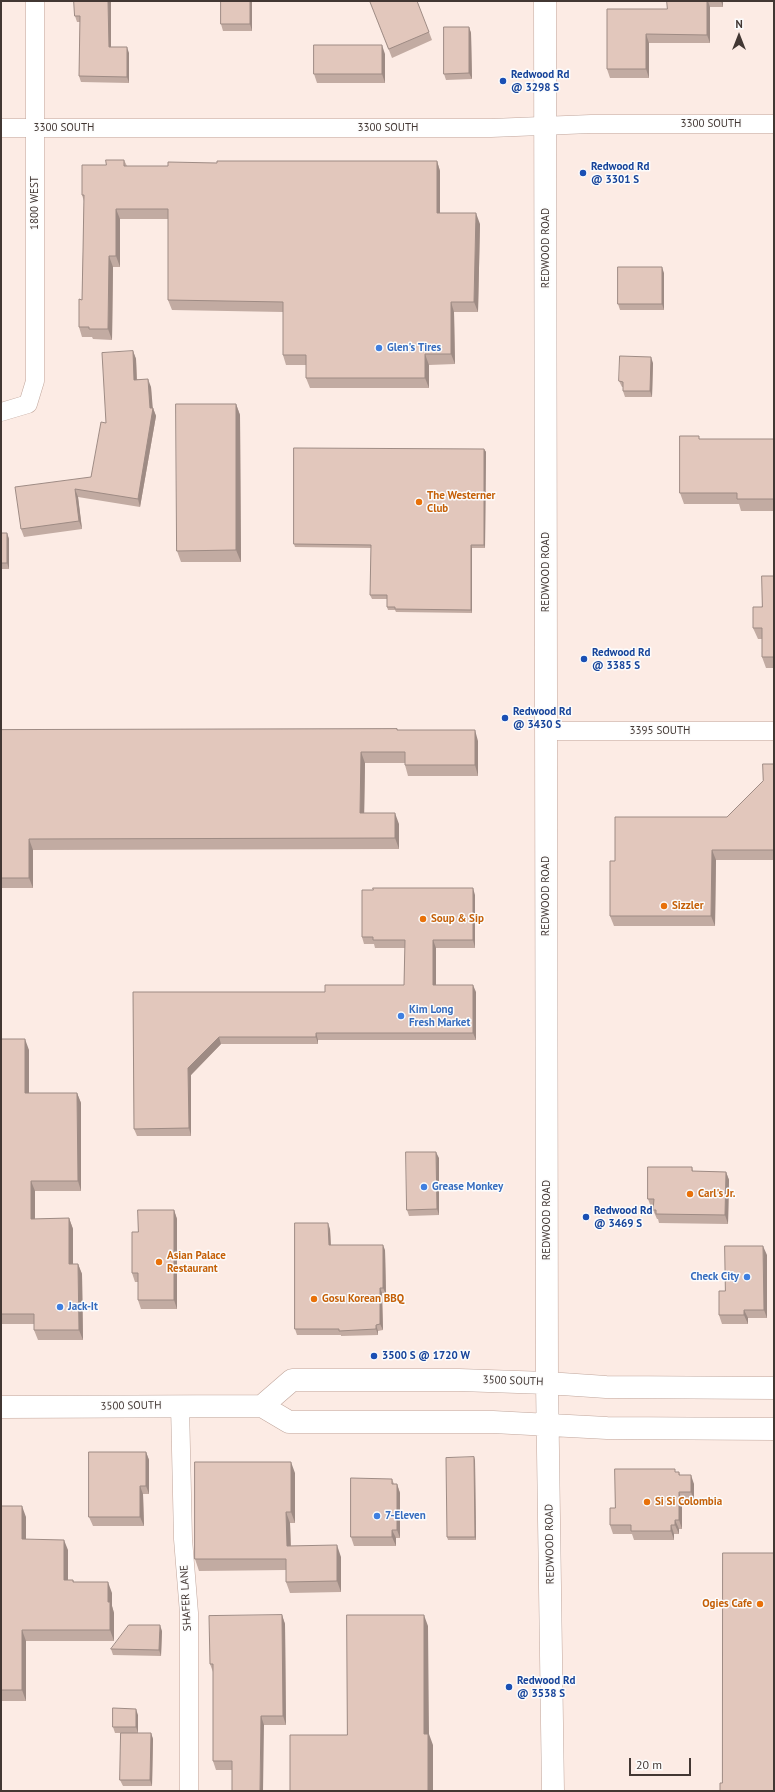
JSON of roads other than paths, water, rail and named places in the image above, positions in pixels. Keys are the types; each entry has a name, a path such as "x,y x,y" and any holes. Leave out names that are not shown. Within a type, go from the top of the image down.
{"main road":[{"name":"REDWOOD ROAD","path":"545,1 547,1383 553,1791"},
{"name":"3500 SOUTH","path":"262,1406 292,1380 451,1380 547,1383 606,1387 774,1388"},
{"name":"3500 SOUTH","path":"1,1406 262,1406 289,1422 493,1422 607,1428 774,1429"}],"street":[{"name":"1800 WEST","path":"1,412 28,404 32,393 35,373 35,1"},
{"name":"3300 SOUTH","path":"1,128 491,128 591,124 774,124"},
{"name":"3395 SOUTH","path":"546,731 774,731"},
{"name":"SHAFER LANE","path":"180,1405 183,1539 188,1613 189,1791"}],"place":[{"name":"Redwood Rd @ 3298 S","path":"503,81"},
{"name":"Redwood Rd @ 3301 S","path":"583,173"},
{"name":"Glen's Tires","path":"379,348"},
{"name":"The Westerner Club","path":"419,502"},
{"name":"Redwood Rd @ 3385 S","path":"584,659"},
{"name":"Redwood Rd @ 3430 S","path":"505,718"},
{"name":"Sizzler","path":"664,906"},
{"name":"Soup & Sip","path":"423,919"},
{"name":"Kim Long Fresh Market","path":"401,1016"},
{"name":"Grease Monkey","path":"424,1187"},
{"name":"Carl's Jr.","path":"690,1194"},
{"name":"Redwood Rd @ 3469 S","path":"586,1217"},
{"name":"Asian Palace Restaurant","path":"159,1262"},
{"name":"Check City","path":"747,1277"},
{"name":"Gosu Korean BBQ","path":"314,1299"},
{"name":"Jack-It","path":"60,1307"},
{"name":"3500 S @ 1720 W","path":"374,1356"},
{"name":"Si Si Colombia","path":"647,1502"},
{"name":"7-Eleven","path":"377,1516"},
{"name":"Ogies Cafe","path":"760,1604"},
{"name":"Redwood Rd @ 3538 S","path":"509,1687"}]}
